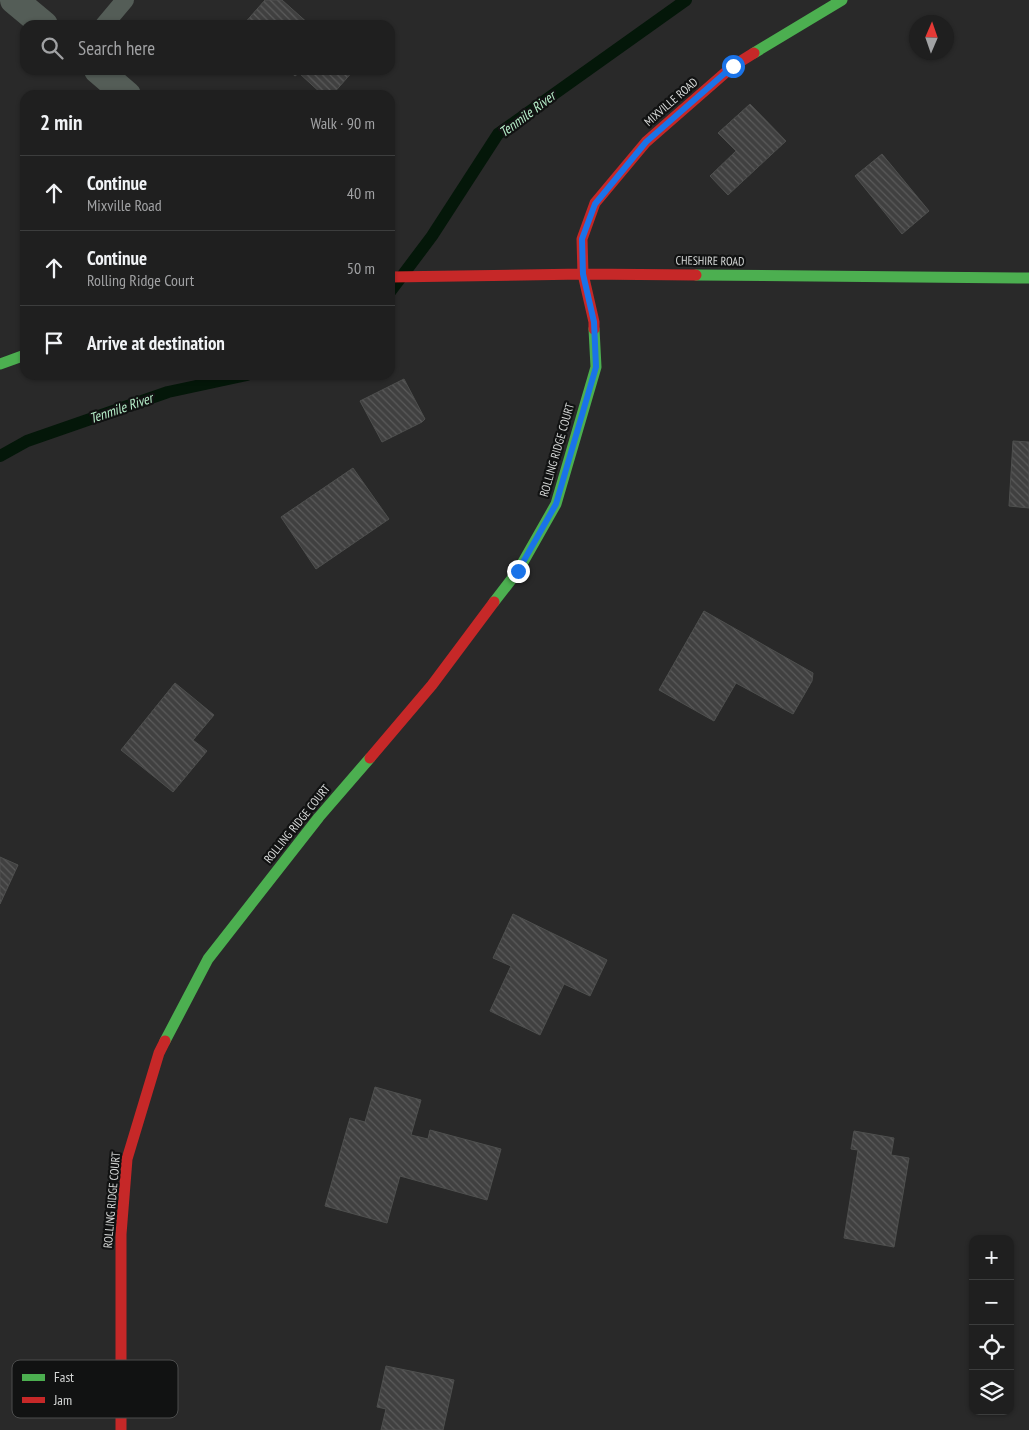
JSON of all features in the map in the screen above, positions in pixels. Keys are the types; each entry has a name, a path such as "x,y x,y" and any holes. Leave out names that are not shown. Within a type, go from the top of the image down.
{"street":[{"path":"14,0 38,20"},
{"name":"MIXVILLE ROAD","path":"583,274 582,239 595,204 646,142 733,66 842,0"},
{"path":"104,75 121,90"},
{"name":"CHESHIRE ROAD","path":"395,277 583,274 1029,278"},
{"name":"ROLLING RIDGE COURT","path":"121,1360 121,1234 127,1159 159,1053 208,959 319,817 432,685 518,571 556,504 596,367 594,322 583,274"},
{"path":"0,364 20,356"}],"lane":[{"path":"108,20 125,0"}],"building":[{"path":"265,0 282,0 304,20 247,20"},
{"path":"301,75 350,75 336,90 318,90"},
{"path":"750,104 786,141 728,195 710,176 736,151 718,133"},
{"path":"882,154 929,211 902,234 855,176"},
{"path":"404,379 425,419 382,442 360,401"},
{"path":"1013,441 1029,442 1029,508 1009,506"},
{"path":"353,468 389,519 316,569 281,517"},
{"path":"704,611 813,673 812,681 793,714 736,683 714,721 659,690"},
{"path":"175,683 214,715 193,740 207,751 173,792 121,750"},
{"path":"0,857 18,865 0,904"},
{"path":"513,914 607,960 590,996 564,984 540,1035 490,1011 511,966 493,958"},
{"path":"375,1087 421,1100 411,1135 428,1139 430,1130 501,1149 487,1200 400,1176 387,1223 325,1206 350,1118 365,1122"},
{"path":"854,1131 894,1138 891,1155 909,1158 894,1247 844,1238 858,1150 851,1149"},
{"path":"386,1366 454,1380 443,1430 381,1430 386,1409 377,1407"}],"waterway":[{"name":"Tenmile River","path":"395,285 432,236 498,134 686,0"},
{"name":"Tenmile River","path":"0,456 27,441 168,392 224,380"}],"traffic: fast":[{"path":"754,53 842,0"},
{"path":"696,275 1029,278"},
{"path":"494,602 518,571 556,504 596,367 594,329"},
{"path":"0,364 20,357"},
{"path":"165,1041 208,959 319,817 370,758"}],"traffic: jam":[{"path":"594,329 583,274 582,239 595,203 646,142 733,66 754,53"},
{"path":"395,277 583,274 696,275"},
{"path":"370,758 432,685 494,602"},
{"path":"121,1360 121,1234 127,1159 159,1053 165,1041"},
{"path":"121,1418 121,1430"}],"route":[{"path":"518,571 556,504 596,367 594,322 583,274 582,239 595,204 646,142 733,66"}]}
